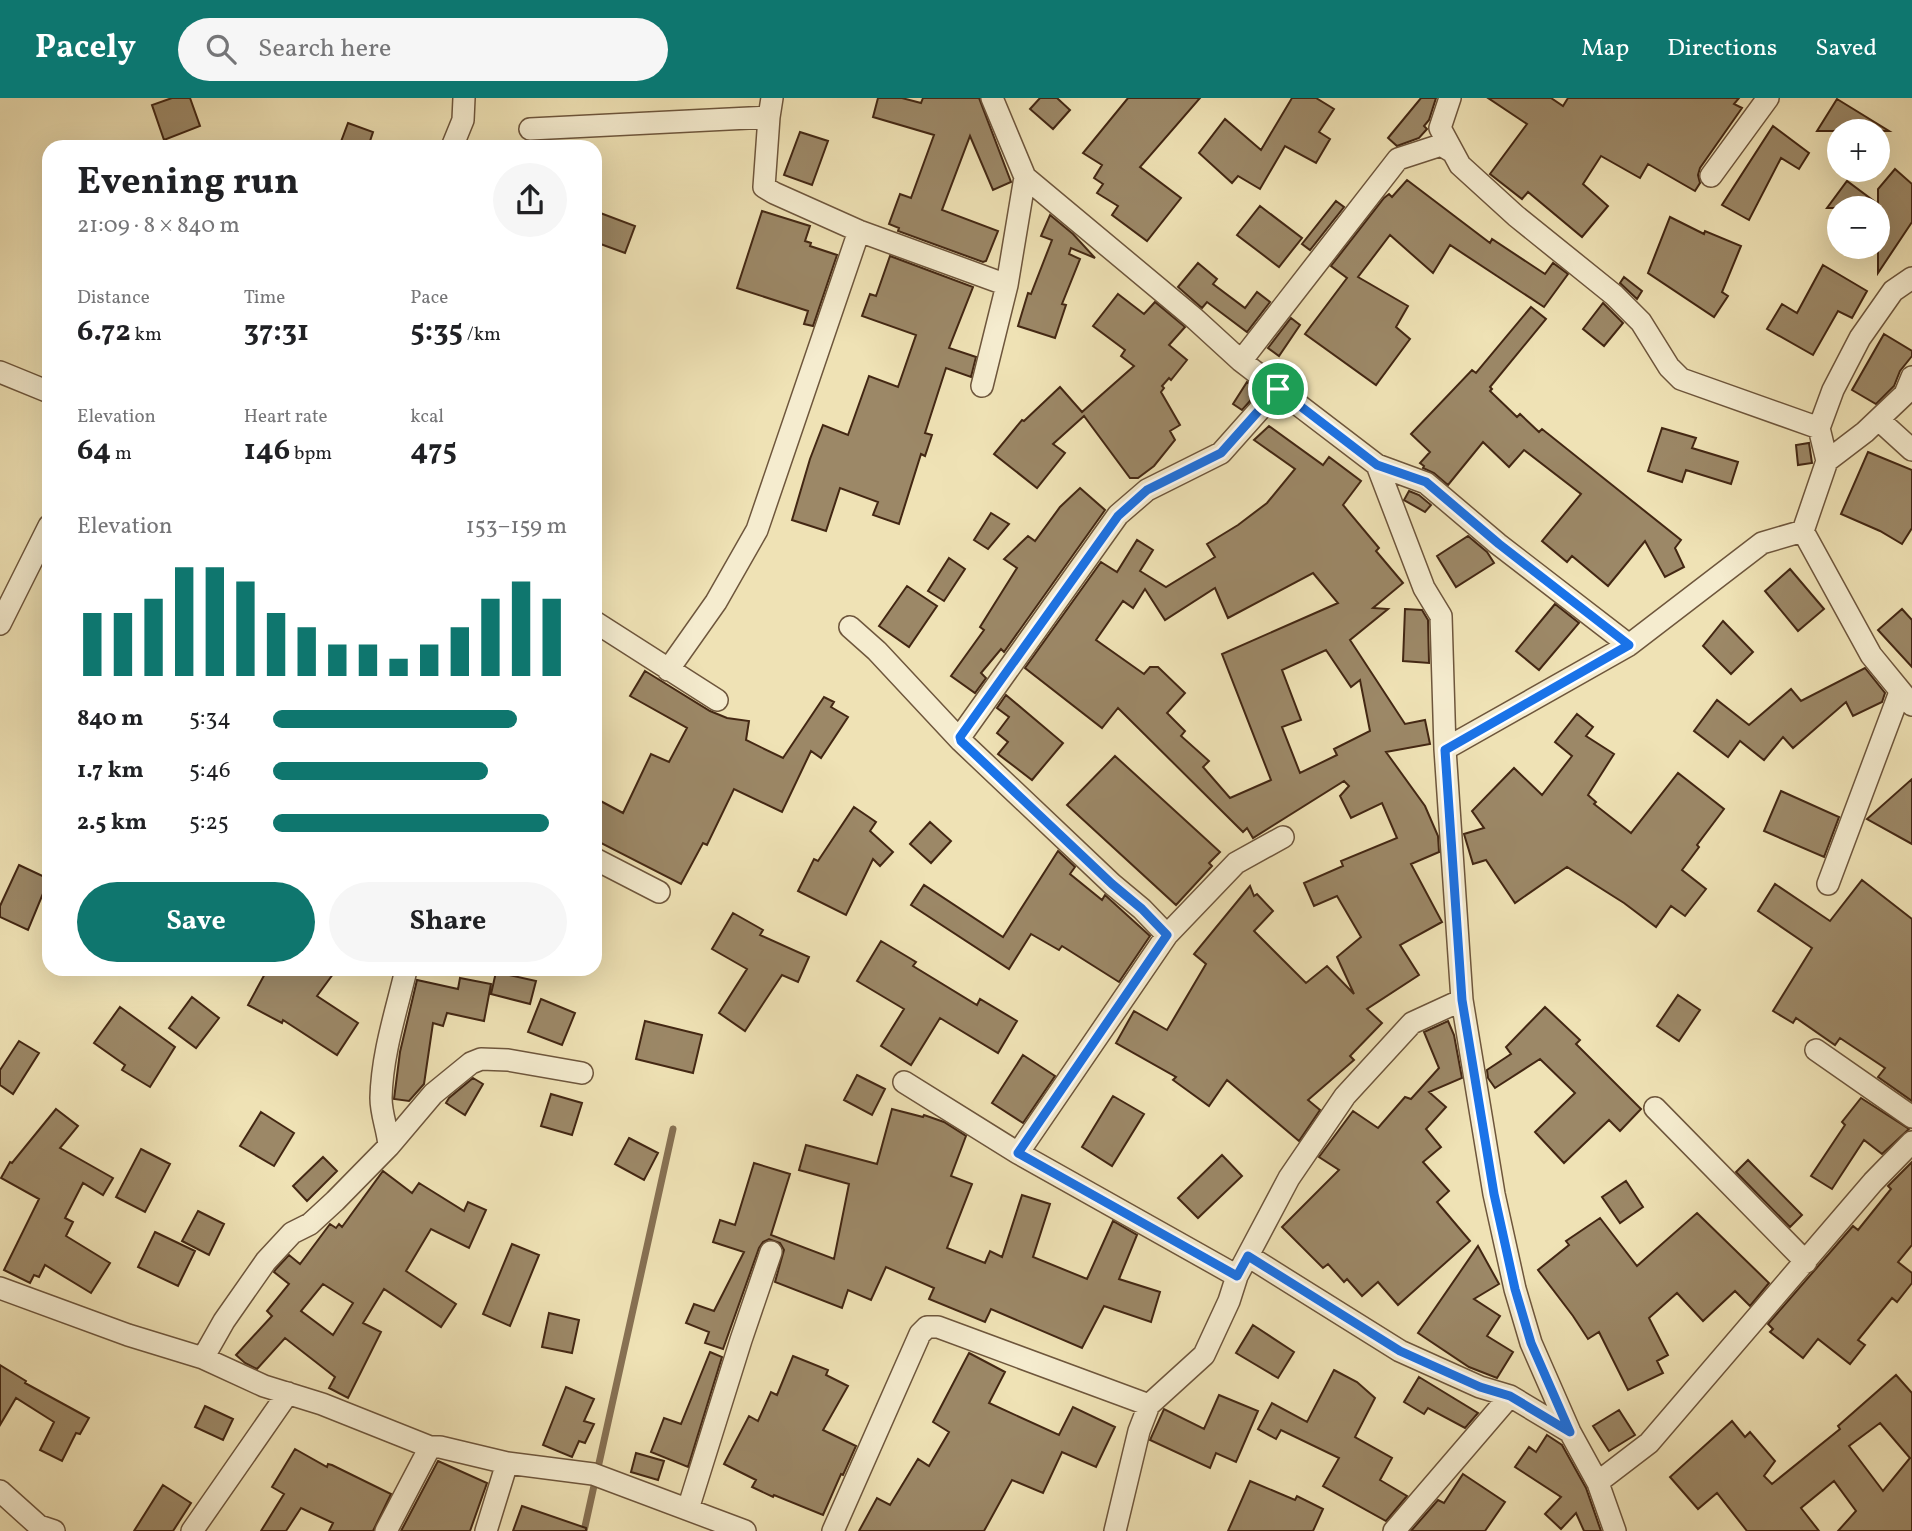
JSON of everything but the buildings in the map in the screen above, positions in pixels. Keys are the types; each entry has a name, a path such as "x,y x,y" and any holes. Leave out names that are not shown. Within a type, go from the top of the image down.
{"street":[{"path":"455,140 463,120 464,98"},
{"path":"992,98 1025,177 1194,318 1241,361 1377,465 1426,482 1499,544 1629,645"},
{"path":"1450,98 1440,128 1460,165 1507,208 1614,295 1642,322 1669,367 1681,379 1819,428"},
{"path":"1711,176 1768,98"},
{"path":"530,129 770,108 764,187 859,231 1007,285"},
{"path":"1241,361 1398,159 1433,146 1441,145 1451,151"},
{"path":"982,386 1007,285 1025,177"},
{"path":"668,670 716,602 757,530 859,231"},
{"path":"1828,884 1906,698 1871,655 1803,531 1827,461 1819,428 1833,390 1860,338 1894,291 1912,278"},
{"path":"0,372 42,389"},
{"path":"1827,461 1879,420 1905,394 1912,377"},
{"path":"960,737 1118,516 1147,490 1221,453 1278,389"},
{"path":"1879,420 1912,450"},
{"path":"1377,465 1424,588 1441,616 1445,750 1462,1000 1494,1194 1515,1289 1531,1343 1570,1432 1598,1482 1615,1531"},
{"path":"1445,750 1629,645 1762,543 1803,531"},
{"path":"0,624 42,540"},
{"path":"602,627 717,700"},
{"path":"850,627 877,651 961,741 1167,935"},
{"path":"1018,1153 1167,935 1236,863 1283,837"},
{"path":"602,863 659,892"},
{"path":"389,1146 381,1096 385,1050 404,976"},
{"path":"1115,1531 1139,1431 1149,1405 1204,1354 1229,1301 1237,1276 1289,1178 1345,1096 1412,1023 1462,1000"},
{"path":"1816,1050 1912,1117"},
{"path":"203,1358 224,1321 266,1261 292,1233 310,1224 389,1146 433,1094 471,1063 481,1059 508,1060 582,1073"},
{"path":"904,1082 1018,1153 1237,1276"},
{"path":"1655,1108 1805,1262"},
{"path":"1598,1482 1648,1443 1873,1182 1912,1142"},
{"path":"688,1508 771,1252"},
{"path":"1248,1256 1400,1351 1480,1387 1510,1396 1570,1432"},
{"path":"0,1288 128,1335 203,1358 264,1386 430,1447 593,1474 745,1531"},
{"path":"833,1531 920,1334 927,1327 938,1327 1149,1405"},
{"path":"192,1531 288,1393"},
{"path":"1394,1531 1510,1396"},
{"path":"386,1531 430,1447"},
{"path":"486,1531 508,1462"},
{"path":"0,1492 39,1526 54,1531"}],"waterway":[{"path":"584,1531 673,1129"}],"route":[{"path":"1278,389 1377,465 1426,482 1499,544 1629,645 1445,750 1462,1000 1494,1194 1515,1289 1531,1343 1570,1432 1510,1396 1480,1387 1400,1351 1248,1256 1237,1276 1018,1153 1167,935 961,741 960,737 1118,516 1147,490 1221,453 1278,389"}]}
